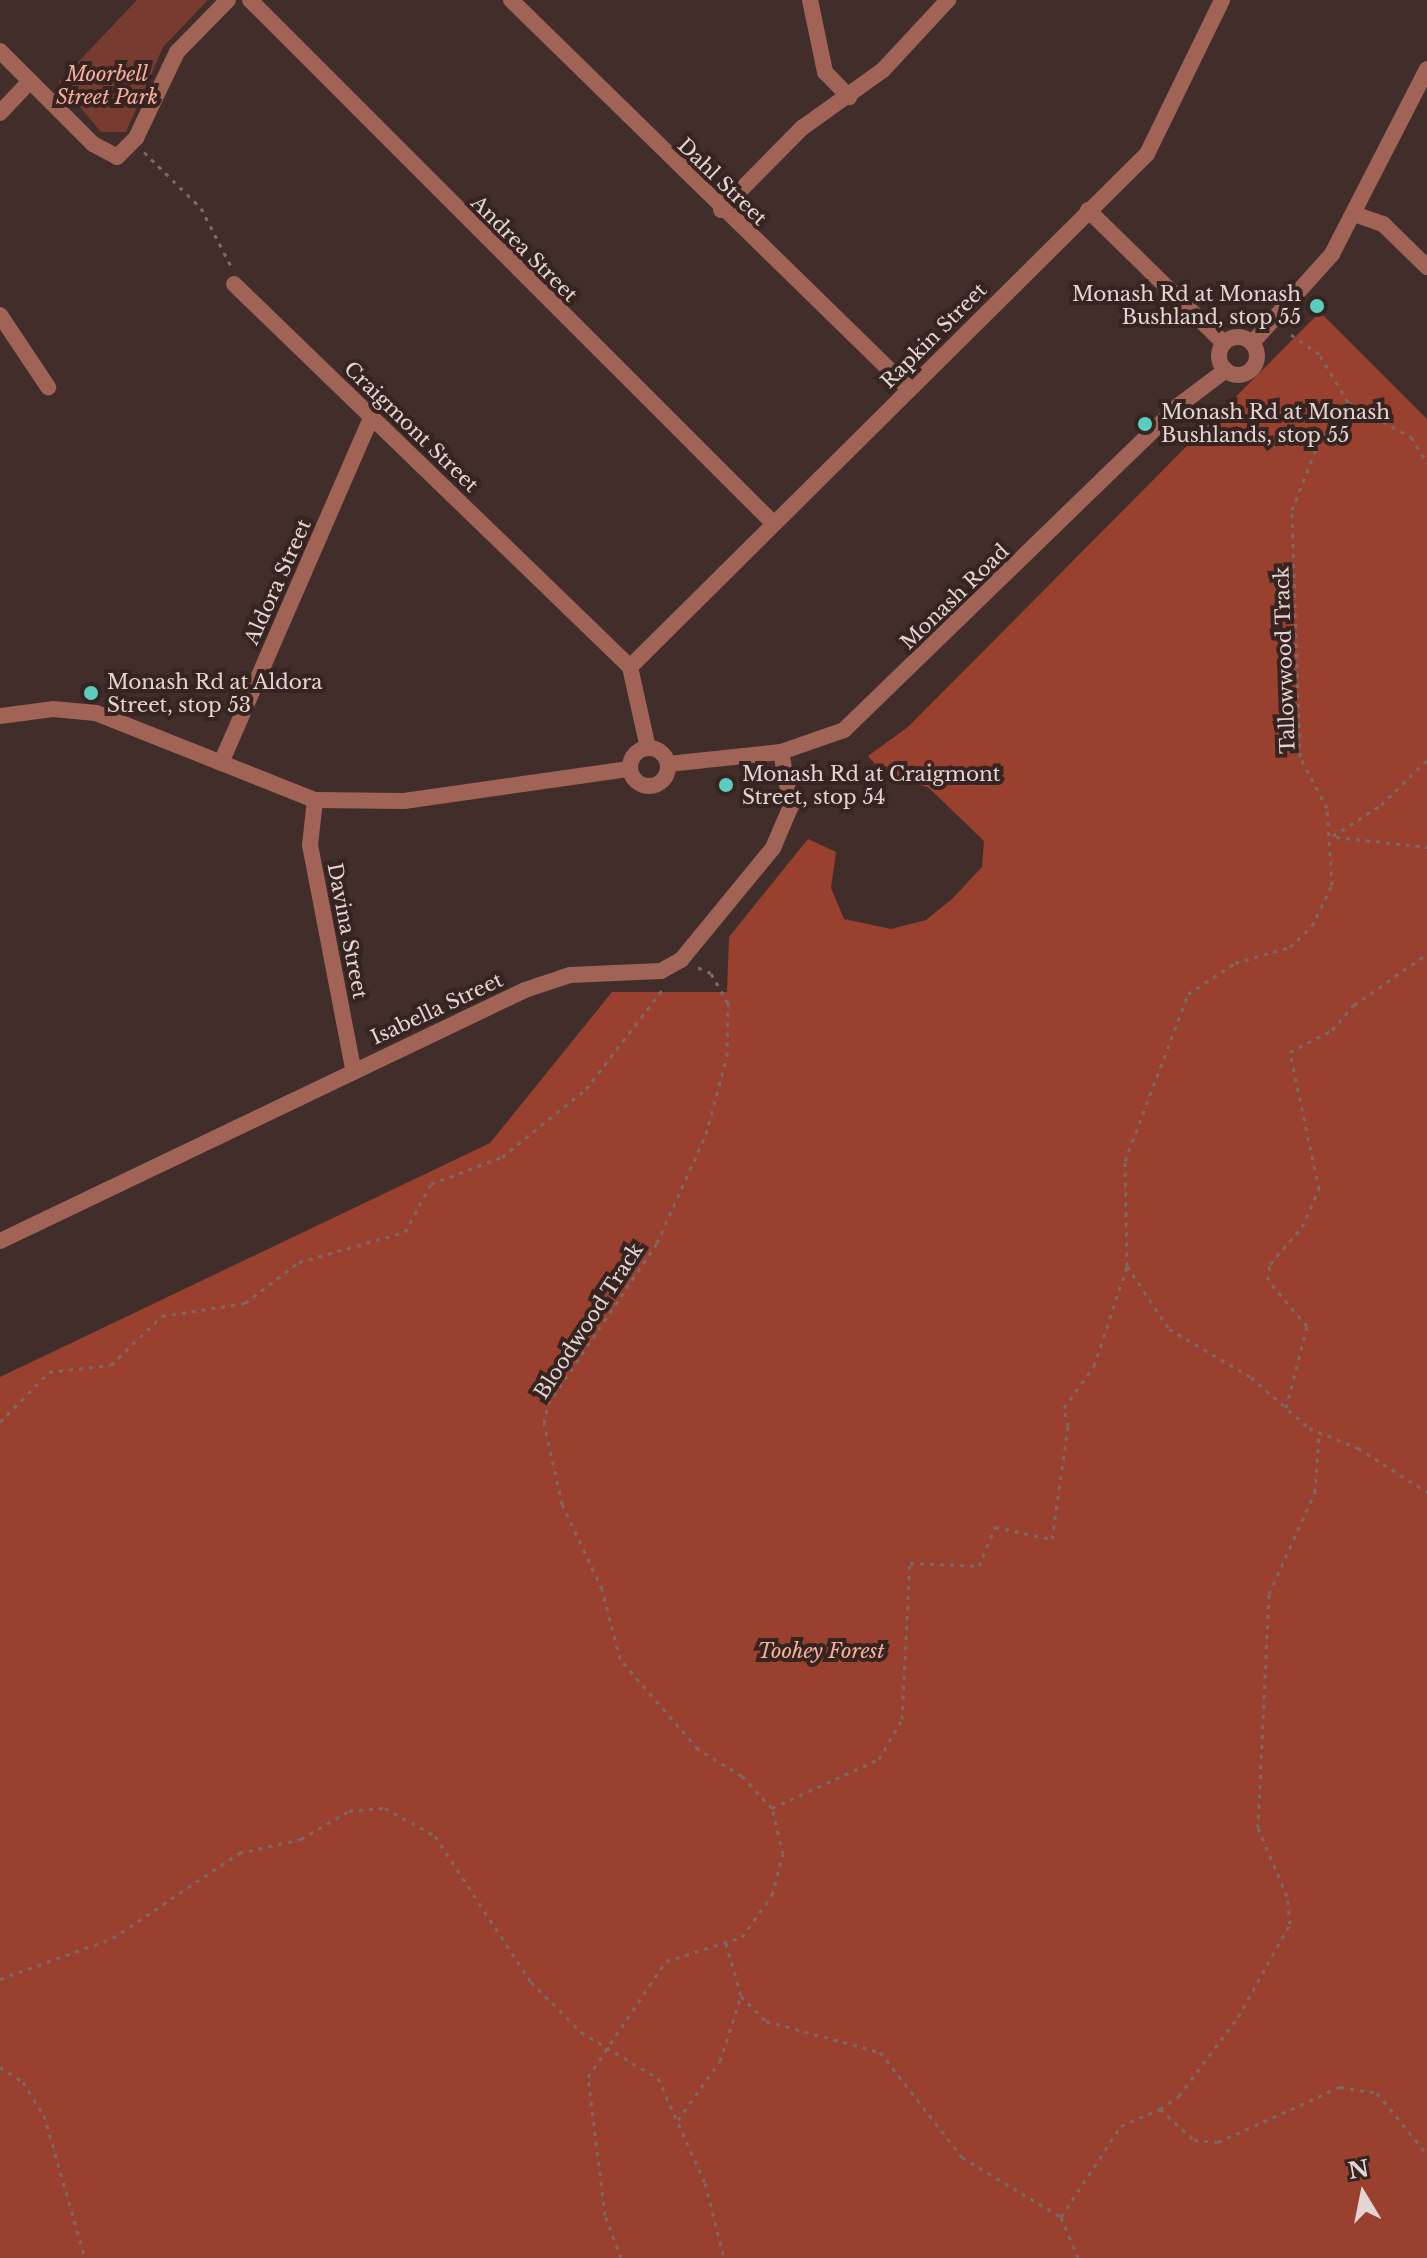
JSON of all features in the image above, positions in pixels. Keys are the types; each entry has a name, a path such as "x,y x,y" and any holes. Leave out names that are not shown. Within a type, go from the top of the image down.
{"street":[{"path":"0,51 93,144 117,157 133,141 177,52 228,0"},
{"name":"Andrea Street","path":"250,0 773,523"},
{"name":"Dahl Street","path":"511,0 721,210 909,389"},
{"path":"810,0 825,72 849,97"},
{"path":"721,210 802,128 849,97 948,0"},
{"name":"Rapkin Street","path":"630,667 1147,154 1165,125 1222,0"},
{"name":"Monash Road","path":"668,764 781,752 833,735 862,716 1178,406 1226,370 1251,369 1252,343 1316,276 1354,214 1427,69"},
{"path":"0,113 30,81"},
{"path":"1088,210 1224,343"},
{"path":"1354,214 1383,224 1427,267"},
{"name":"Craigmont Street","path":"234,284 630,667"},
{"path":"0,315 48,387"},
{"path":"1226,370 1219,356 1224,343 1239,337 1252,343"},
{"name":"Aldora Street","path":"221,763 372,416"},
{"path":"630,667 648,748 668,764 665,778 652,786 637,782 630,769 635,755 648,748"},
{"path":"0,716 53,709 96,713 315,800 404,801 630,769"},
{"path":"681,960 773,848 791,806 781,752"},
{"name":"Davina Street","path":"315,800 310,845 353,1069"},
{"name":"Isabella Street","path":"0,1241 353,1069 525,990 570,975 661,971 681,960"}],"path":[{"path":"133,141 201,208 229,257 234,284"},
{"path":"1273,323 1319,354 1348,402 1411,437 1427,463"},
{"name":"Tallowwood Track","path":"772,1808 879,1759 902,1719 910,1563 979,1566 995,1527 1052,1539 1068,1426 1064,1408 1094,1366 1127,1266 1125,1161 1188,994 1235,963 1290,947 1312,926 1332,885 1333,836 1300,757 1292,510 1318,444 1348,402"},
{"path":"1333,836 1381,805 1427,760"},
{"path":"1333,836 1427,847"},
{"path":"1286,1408 1307,1326 1268,1280 1270,1264 1302,1227 1319,1189 1290,1052 1332,1030 1354,1005 1427,954"},
{"name":"Bloodwood Track","path":"621,2258 605,2215 588,2077 604,2048 666,1961 742,1937 772,1895 783,1854 772,1808 742,1776 698,1749 620,1659 602,1589 562,1504 544,1423 548,1404 657,1243 706,1134 727,1056 728,1003 711,973 681,960"},
{"path":"0,1422 49,1372 111,1365 162,1316 245,1303 299,1262 405,1232 431,1184 502,1157 586,1089 666,985"},
{"path":"1127,1266 1169,1329 1251,1377 1319,1434 1358,1448 1427,1492"},
{"path":"1061,2217 1121,2126 1160,2109 1179,2096 1238,2017 1290,1924 1287,1896 1258,1828 1269,1594 1315,1492 1319,1434"},
{"path":"0,1979 113,1938 239,1853 301,1839 349,1811 385,1808 435,1836 531,1982 604,2048 658,2078 705,2183 724,2258"},
{"path":"677,2121 720,2061 741,1996 726,1942"},
{"path":"741,1996 779,2027 880,2052 962,2157 1061,2217 1078,2258"},
{"path":"0,2067 23,2082 44,2115 85,2258"},
{"path":"1160,2109 1194,2140 1218,2142 1340,2087 1377,2093 1427,2154"}],"green space":[{"name":"Moorbell Street Park","path":"137,0 208,0 163,47 126,132 101,132 59,82"},
{"name":"Toohey Forest","path":"1320,312 1427,419 1427,2258 0,2258 0,1377 490,1143 612,992 727,992 729,937 808,839 836,852 831,888 844,919 891,929 926,920 952,899 982,867 984,841 929,788 881,770 868,756 908,727"}],"place":[{"name":"Monash Rd at Monash Bushland, stop 55","path":"1317,306"},
{"name":"Monash Rd at Monash Bushlands, stop 55","path":"1145,424"},
{"name":"Monash Rd at Aldora Street, stop 53","path":"91,693"},
{"name":"Monash Rd at Craigmont Street, stop 54","path":"726,785"}]}
